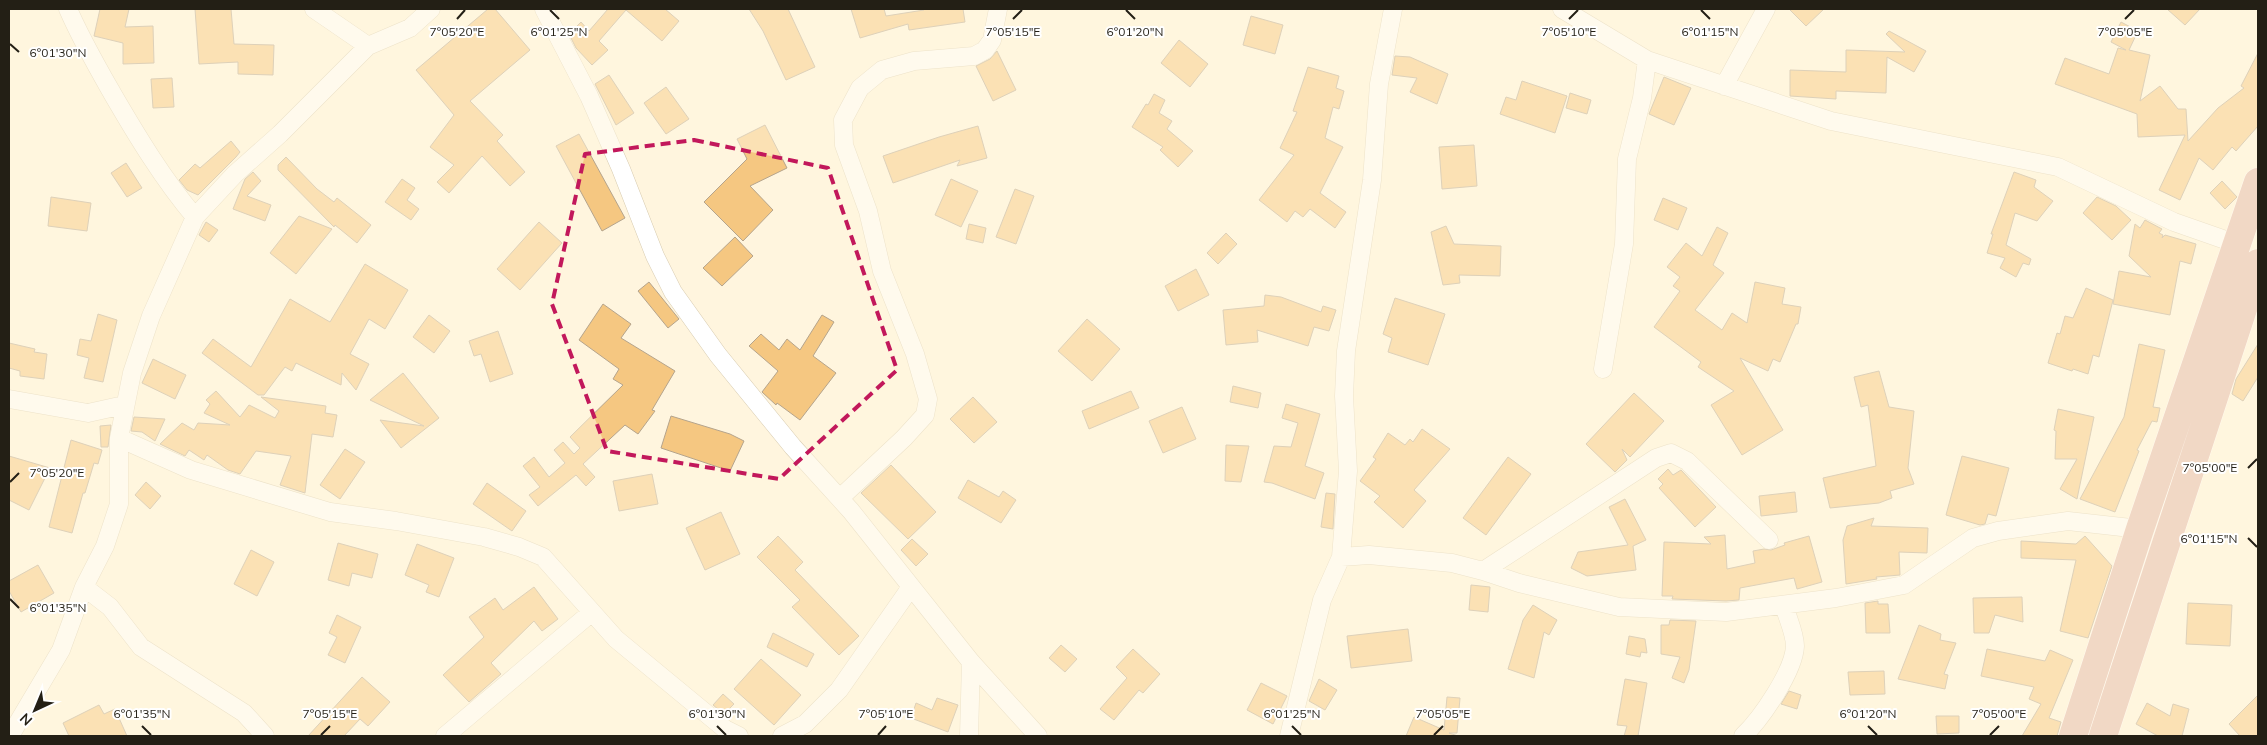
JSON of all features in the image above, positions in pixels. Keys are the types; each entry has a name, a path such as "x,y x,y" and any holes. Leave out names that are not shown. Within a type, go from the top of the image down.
{"main road":[{"path":"2074,736 2140,529 2258,182"},
{"path":"2103,736 2258,263"},
{"path":"2221,289 2247,297"}],"street":[{"path":"68,9 82,42 138,138 182,202 195,217"},
{"path":"314,9 368,46"},
{"path":"10,736 61,650 84,587 105,546 119,504 119,438 124,405 132,373 150,316 195,217 235,174 280,134 368,46 410,28 431,9"},
{"path":"544,9 589,96 621,169 655,256 673,292 718,355 793,447 840,498 971,662 1038,736"},
{"path":"840,498 904,438 925,415 928,399 915,354 882,271 868,211 844,145 843,120 860,88 882,70 914,61 974,56 985,50 992,40 998,9"},
{"path":"1289,736 1322,600 1341,557 1348,471 1344,396 1346,350 1372,180 1379,84 1393,9"},
{"path":"1562,9 1647,60 1831,121 2058,167 2174,222 2237,244"},
{"path":"1724,86 1766,9"},
{"path":"1603,369 1624,244 1628,159 1642,98 1647,60"},
{"path":"9,399 88,413 124,405"},
{"path":"119,438 191,470 330,512 416,524 484,537 519,547 543,557 616,639 725,729 739,736"},
{"path":"1483,570 1656,458 1672,453 1687,461 1769,540"},
{"path":"1341,557 1369,554 1452,563 1483,570 1520,583 1619,607 1726,612 1836,598 1904,585 1973,538 1998,531 2068,521 2140,529"},
{"path":"84,587 110,607 141,646 244,713 265,736"},
{"path":"782,736 805,724 839,690 911,587"},
{"path":"1743,736 1758,721 1792,662 1795,644 1784,604"},
{"path":"445,736 592,612"},
{"path":"969,736 971,662"}],"highlighted area":[{"path":"694,140 828,168 897,370 779,479 607,451 552,304 585,154"}],"building":[{"path":"100,9 129,9 125,27 153,26 154,63 123,64 123,43 94,36"},
{"path":"195,9 231,9 234,44 274,45 273,75 238,74 238,62 199,64"},
{"path":"488,9 495,9 530,50 470,101 503,135 497,141 525,172 510,186 482,156 449,193 437,182 454,165 430,147 454,115 416,70"},
{"path":"608,9 665,9 679,21 662,41 626,10 599,41 608,50 592,65 576,48 569,34 581,22 589,31"},
{"path":"749,9 788,9 815,67 786,80 763,31"},
{"path":"851,9 884,9 886,16 924,9 963,9 965,22 909,30 908,24 860,38"},
{"path":"1789,9 1824,9 1806,26"},
{"path":"2167,9 2200,9 2185,25"},
{"path":"1251,16 1283,25 1275,54 1243,45"},
{"path":"2121,22 2138,31 2129,50 2150,55 2140,101 2160,86 2178,109 2186,109 2188,141 2218,108 2244,88 2241,86 2258,53 2258,126 2236,151 2232,147 2213,170 2199,158 2180,200 2159,190 2185,135 2138,137 2137,114 2055,84 2065,58 2109,74 2118,48 2126,50 2111,42"},
{"path":"1889,31 1926,51 1914,72 1887,57 1886,93 1836,91 1836,99 1790,96 1790,70 1846,72 1846,50 1905,52 1886,34"},
{"path":"1179,40 1208,64 1190,87 1161,63"},
{"path":"997,51 1016,90 993,101 976,66 990,59"},
{"path":"1395,56 1410,57 1448,74 1437,104 1410,92 1417,78 1392,75"},
{"path":"1308,67 1339,76 1336,88 1344,91 1339,109 1333,107 1325,138 1343,147 1320,193 1346,212 1335,228 1310,209 1303,217 1295,211 1287,222 1259,200 1294,155 1280,148 1297,112 1293,111"},
{"path":"609,75 634,113 616,125 595,84"},
{"path":"1664,77 1691,88 1674,125 1649,114"},
{"path":"172,78 174,107 153,108 151,79"},
{"path":"1522,81 1567,96 1555,133 1500,114 1506,97 1516,100"},
{"path":"666,87 689,119 666,134 644,103"},
{"path":"1570,93 1591,100 1587,114 1566,108"},
{"path":"1154,94 1165,100 1159,113 1172,121 1167,129 1193,151 1178,167 1160,150 1163,147 1132,127"},
{"path":"765,125 787,168 750,186 773,210 743,241 704,202 747,159 737,139"},
{"path":"978,126 987,158 957,166 960,160 893,183 883,156"},
{"path":"579,134 625,218 602,231 556,146"},
{"path":"231,141 240,152 236,157 198,195 187,190 179,180 195,164 200,168"},
{"path":"1474,145 1477,186 1442,189 1439,147"},
{"path":"286,157 317,189 334,202 337,198 371,225 357,243 335,225 334,227 278,170 278,165"},
{"path":"126,163 142,188 127,197 111,173"},
{"path":"253,172 261,181 247,196 271,205 265,221 233,209 245,179"},
{"path":"2014,172 2036,180 2034,187 2053,201 2037,221 2015,213 2006,245 2031,259 2029,265 2023,263 2016,277 2000,268 2005,258 1987,253 1993,234 1991,234"},
{"path":"402,179 415,188 407,200 419,209 411,220 385,202"},
{"path":"951,179 978,191 961,227 935,215"},
{"path":"2222,181 2237,197 2225,209 2210,193"},
{"path":"1015,189 1034,196 1016,244 996,237"},
{"path":"51,197 91,203 87,231 48,226"},
{"path":"2097,197 2116,206 2131,220 2112,240 2083,213"},
{"path":"1663,198 1687,208 1678,230 1654,220"},
{"path":"299,216 332,229 296,274 270,253"},
{"path":"2145,220 2162,229 2159,233 2163,235 2162,238 2165,235 2196,244 2191,264 2180,261 2170,315 2113,304 2119,271 2151,277 2129,256 2135,224 2140,228"},
{"path":"206,222 218,230 209,242 199,235"},
{"path":"539,222 562,243 520,290 497,269"},
{"path":"969,224 986,228 983,243 966,239"},
{"path":"1446,226 1454,244 1501,246 1500,276 1459,275 1460,283 1443,285 1431,232"},
{"path":"1717,227 1728,233 1713,265 1724,273 1695,310 1722,330 1732,313 1747,323 1755,282 1785,288 1782,304 1801,307 1798,324 1796,324 1780,362 1773,359 1768,371 1740,358 1783,430 1742,455 1711,405 1734,391 1698,367 1701,362 1654,327 1680,291 1673,286 1680,277 1667,267 1686,243 1702,256"},
{"path":"1226,233 1237,244 1218,264 1207,253"},
{"path":"735,237 753,256 722,286 703,268"},
{"path":"365,264 408,290 385,329 369,319 350,354 369,364 356,390 342,373 341,385 296,363 292,371 285,367 264,395 258,395 202,353 213,339 251,367 290,299 330,322"},
{"path":"1196,269 1209,295 1178,311 1165,286"},
{"path":"649,282 679,319 668,328 638,291"},
{"path":"2086,288 2113,300 2099,357 2093,355 2088,374 2048,363 2057,333 2060,334 2065,316 2073,318"},
{"path":"1265,295 1281,297 1321,312 1323,306 1336,310 1329,331 1314,327 1308,346 1257,330 1258,342 1226,345 1223,310 1264,306"},
{"path":"1395,298 1445,314 1428,365 1388,352 1392,338 1383,334"},
{"path":"603,304 631,324 621,338 675,371 652,410 655,411 638,434 625,425 583,464 595,477 586,486 576,475 538,506 529,495 540,487 523,466 534,457 549,477 565,463 554,450 563,442 574,454 580,448 570,437 623,385 613,379 619,369 579,340"},
{"path":"98,314 117,320 103,382 84,378 89,358 77,355 80,339 91,341"},
{"path":"429,315 450,331 434,353 413,337"},
{"path":"822,315 834,322 813,356 836,373 800,420 777,403 776,405 762,392 778,371 749,346 761,334 779,350 787,339 800,350"},
{"path":"1087,319 1120,349 1092,381 1058,351"},
{"path":"498,331 513,374 490,382 481,354 474,356 469,341"},
{"path":"9,343 35,349 34,352 47,354 44,379 20,376 20,371 9,368"},
{"path":"2139,344 2165,350 2153,407 2160,408 2157,422 2152,421 2137,450 2139,451 2115,512 2080,499 2124,417"},
{"path":"2258,344 2258,377 2243,401 2232,394 2236,379"},
{"path":"153,359 186,375 175,399 142,383"},
{"path":"1879,371 1889,407 1914,411 1908,468 1914,484 1890,491 1892,498 1879,503 1830,508 1823,478 1876,466 1868,405 1861,407 1854,377"},
{"path":"403,373 439,418 401,448 380,420 424,426 370,400"},
{"path":"1233,386 1261,393 1258,408 1230,402"},
{"path":"216,391 240,417 249,405 275,418 279,411 261,397 326,406 325,413 337,415 333,437 312,434 305,493 280,485 291,456 256,451 240,474 228,470 207,455 204,460 189,450 185,456 160,444 182,423 194,430 198,423 230,425 204,413 210,404 206,400"},
{"path":"1131,391 1139,408 1089,429 1082,411"},
{"path":"1634,393 1664,421 1630,457 1622,449 1627,460 1615,472 1586,444"},
{"path":"973,397 997,422 974,443 950,419"},
{"path":"1286,404 1320,414 1305,466 1324,473 1315,499 1272,483 1264,482 1274,446 1291,447 1298,423 1282,418"},
{"path":"1182,407 1196,439 1163,453 1149,421"},
{"path":"2058,409 2094,417 2077,499 2060,489 2077,459 2055,459 2056,431 2054,430"},
{"path":"671,416 730,434 744,441 730,471 661,448"},
{"path":"134,417 165,419 155,441 142,432 131,431"},
{"path":"111,425 108,447 101,447 100,426"},
{"path":"1422,429 1450,449 1414,490 1426,501 1403,528 1374,502 1380,496 1360,481 1376,459 1373,457 1388,433 1405,445 1410,439 1413,442"},
{"path":"71,440 102,450 98,464 94,463 85,493 83,493 72,533 49,527"},
{"path":"1226,445 1249,446 1241,482 1225,481"},
{"path":"345,449 365,462 340,499 320,485"},
{"path":"9,456 50,468 29,510 9,500"},
{"path":"1962,456 2009,468 1996,516 1988,514 1985,524 1980,525 1946,515"},
{"path":"1508,457 1531,474 1486,535 1463,518"},
{"path":"891,465 936,512 908,539 861,493"},
{"path":"1668,469 1673,475 1681,470 1716,507 1695,527 1659,488 1663,484 1658,479"},
{"path":"652,474 658,504 619,511 613,481"},
{"path":"968,480 999,497 1003,491 1016,500 1001,523 958,498"},
{"path":"146,482 161,496 150,509 135,495"},
{"path":"487,483 526,511 512,531 473,504"},
{"path":"1795,492 1797,512 1761,516 1759,496"},
{"path":"1326,493 1335,494 1333,529 1321,527"},
{"path":"1625,499 1646,540 1633,546 1636,570 1587,576 1571,568 1578,552 1628,545 1609,507"},
{"path":"721,512 740,554 705,570 686,528"},
{"path":"1874,518 1871,526 1928,528 1927,553 1899,552 1900,575 1876,577 1877,579 1846,584 1843,540 1847,526"},
{"path":"1725,535 1727,569 1755,563 1753,551 1771,550 1785,545 1784,543 1809,536 1822,582 1797,589 1794,578 1740,588 1739,600 1672,599 1673,596 1662,596 1664,542 1711,544 1704,537"},
{"path":"778,536 803,562 795,570 859,636 839,655 792,607 800,600 757,557"},
{"path":"2085,536 2112,566 2088,638 2060,631 2076,560 2021,558 2021,541 2076,544"},
{"path":"912,539 928,554 916,566 901,550"},
{"path":"338,543 378,554 372,578 352,573 349,586 328,580"},
{"path":"417,544 454,558 439,597 426,592 429,585 405,575"},
{"path":"251,550 274,562 257,596 234,584"},
{"path":"38,565 54,593 21,612 9,591 9,581"},
{"path":"1471,585 1490,587 1488,612 1469,610"},
{"path":"534,587 558,619 542,631 534,621 491,663 501,674 469,702 443,675 484,637 469,617 495,598 503,610"},
{"path":"2022,597 2023,622 1995,615 1989,633 1974,633 1973,598"},
{"path":"1878,601 1878,604 1888,604 1890,633 1866,633 1865,603"},
{"path":"2188,603 2232,605 2230,646 2186,644"},
{"path":"1533,605 1557,620 1549,635 1544,632 1534,678 1508,669 1523,620"},
{"path":"337,615 361,627 345,663 328,655 337,637 329,633"},
{"path":"1670,620 1696,621 1689,670 1684,683 1672,678 1680,657 1661,654 1661,625 1669,625"},
{"path":"1919,625 1941,634 1940,640 1956,643 1944,674 1948,675 1945,689 1898,679"},
{"path":"1408,629 1412,661 1351,668 1347,636"},
{"path":"773,633 814,654 807,667 767,647"},
{"path":"1629,636 1645,639 1647,653 1641,652 1640,657 1626,654"},
{"path":"1061,645 1077,659 1065,672 1049,658"},
{"path":"1133,649 1160,674 1143,693 1139,690 1114,720 1100,709 1127,678 1116,667"},
{"path":"1987,649 2045,661 2050,650 2073,660 2049,718 2061,722 2057,736 2022,736 2041,704 2029,699 2034,687 1981,676"},
{"path":"761,659 801,695 774,725 734,689"},
{"path":"1884,671 1885,694 1850,695 1848,672"},
{"path":"362,677 390,702 368,726 360,719 344,736 308,736"},
{"path":"1319,679 1337,690 1325,710 1309,701"},
{"path":"1625,679 1647,683 1638,736 1624,736 1627,726 1617,725"},
{"path":"1261,683 1287,696 1273,724 1247,710"},
{"path":"1789,691 1801,695 1797,709 1781,704"},
{"path":"723,694 734,704 724,714 713,705"},
{"path":"2258,695 2258,736 2240,736 2229,724"},
{"path":"1447,697 1460,698 1457,733 1449,733 1458,736 1406,736 1414,717 1444,730"},
{"path":"937,698 958,705 948,732 911,718 916,703 932,710"},
{"path":"2147,703 2170,716 2173,704 2189,709 2182,736 2158,736 2136,724"},
{"path":"99,705 104,714 115,709 127,736 69,736 63,723"},
{"path":"1936,716 1959,716 1959,733 1937,734"}]}
